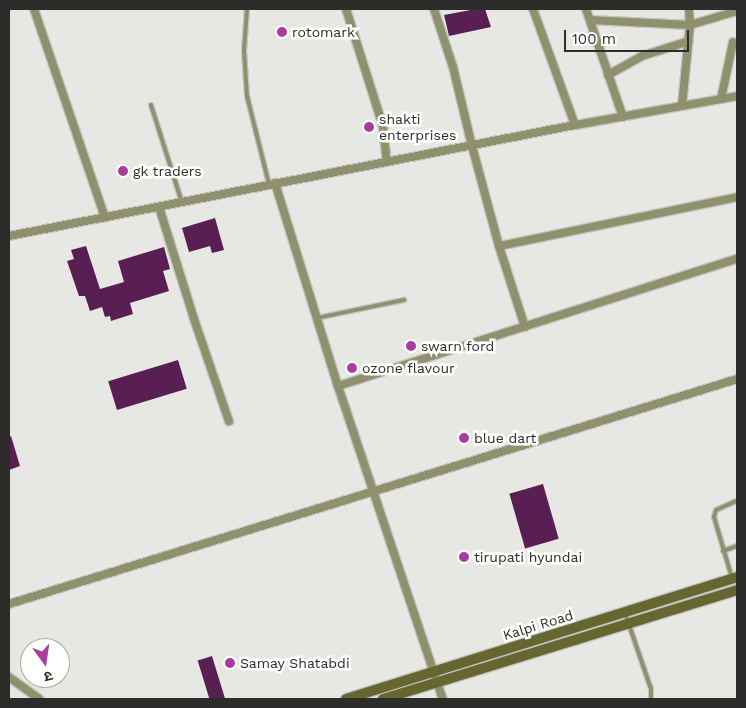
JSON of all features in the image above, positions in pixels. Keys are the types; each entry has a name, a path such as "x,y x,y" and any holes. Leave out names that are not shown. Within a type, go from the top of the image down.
{"main road":[{"name":"Kalpi Road","path":"346,699 735,577"},
{"name":"Kalpi Road","path":"383,699 737,590"}],"street":[{"path":"34,9 105,217"},
{"path":"346,9 383,126 386,162"},
{"path":"434,9 453,67 499,246 525,327"},
{"path":"533,9 575,125"},
{"path":"586,9 623,117"},
{"path":"682,106 689,41 689,9"},
{"path":"590,20 690,25 737,11"},
{"path":"608,75 642,56 689,41"},
{"path":"721,99 733,42"},
{"path":"9,236 575,125 737,96"},
{"path":"272,184 443,699"},
{"path":"499,246 737,197"},
{"path":"159,207 194,319 229,421"},
{"path":"338,386 737,259"},
{"path":"9,604 737,379"},
{"path":"9,677 39,699"}],"lane":[{"path":"247,9 244,51 247,96 272,184"},
{"path":"151,105 182,203"},
{"path":"317,318 404,300"},
{"path":"735,577 723,551 714,517 716,510 736,501"},
{"path":"723,551 737,546"},
{"path":"625,612 651,689 651,699"}],"building":[{"path":"485,9 491,27 449,36 444,15"},
{"path":"215,218 224,250 212,253 210,246 189,252 182,228"},
{"path":"86,246 100,289 124,282 118,261 164,247 170,269 163,271 169,291 130,303 133,314 111,321 110,316 105,317 102,307 90,311 85,296 79,296 67,261 74,259 71,250"},
{"path":"178,360 187,389 117,410 108,381"},
{"path":"11,436 20,466 9,470 9,437"},
{"path":"543,484 559,539 525,548 509,494"},
{"path":"212,656 225,699 209,699 198,660"}],"place":[{"name":"rotomark","path":"282,32"},
{"name":"shakti enterprises","path":"369,127"},
{"name":"gk traders","path":"123,171"},
{"name":"swarn ford","path":"411,346"},
{"name":"ozone flavour","path":"352,368"},
{"name":"blue dart","path":"464,438"},
{"name":"tirupati hyundai","path":"464,557"},
{"name":"Samay Shatabdi","path":"230,663"}]}
